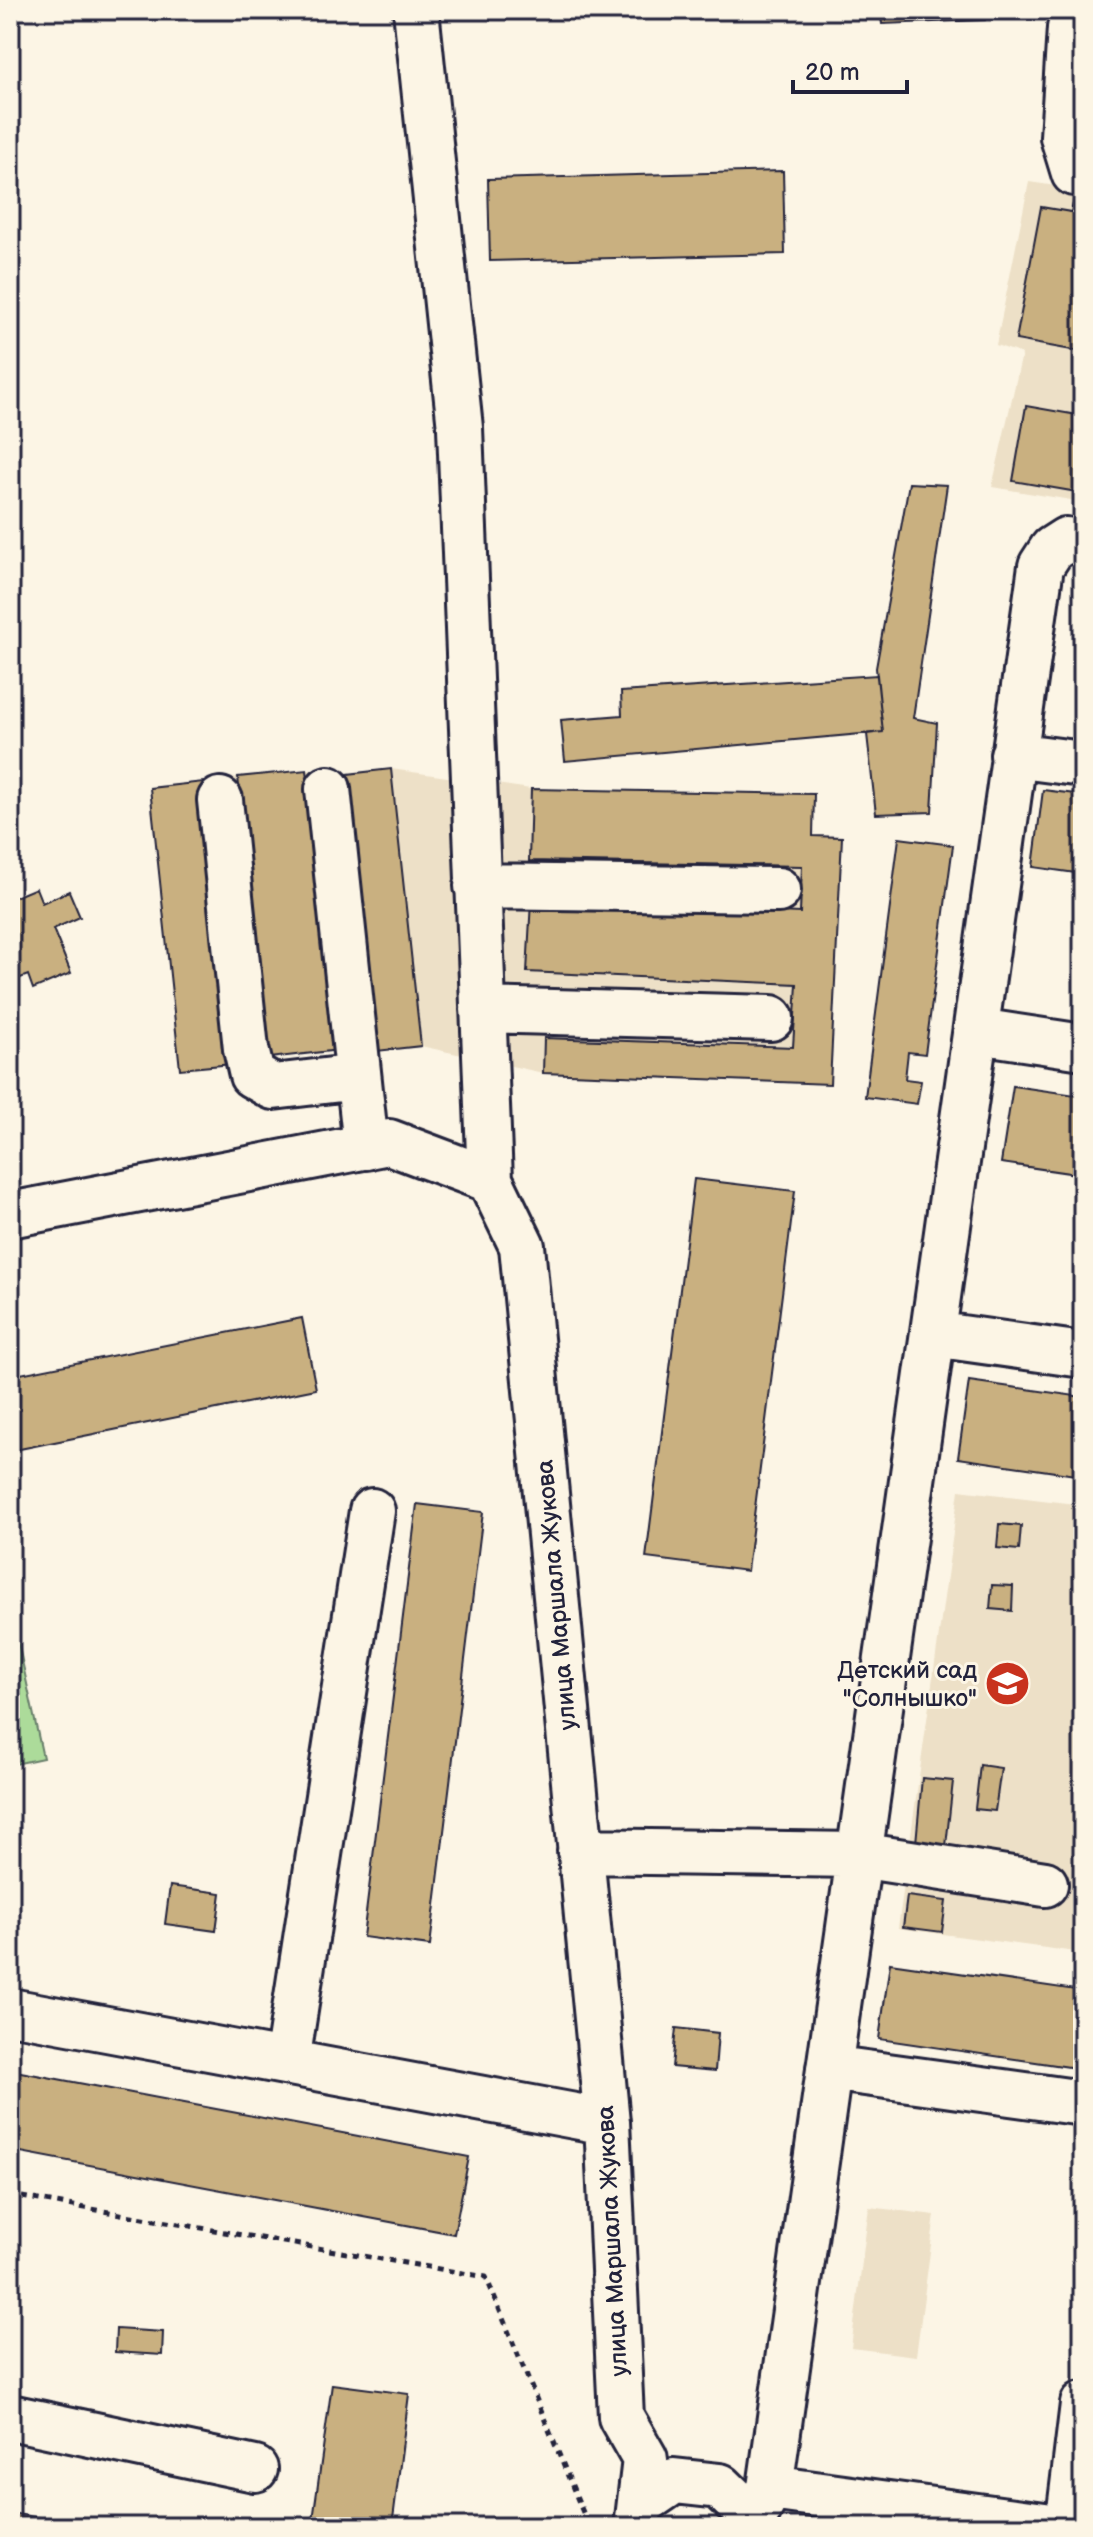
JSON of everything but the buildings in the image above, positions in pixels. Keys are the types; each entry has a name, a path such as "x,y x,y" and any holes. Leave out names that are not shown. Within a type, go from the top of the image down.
{"street":[{"path":"10,1215 389,1142 490,1180 460,428 416,10"},
{"path":"1070,28 1063,137 1074,173 1083,174"},
{"path":"759,2511 829,2068 978,1031 1041,566 1052,549 1066,540 1083,543"},
{"path":"1013,755 1083,764"},
{"path":"328,789 366,1147"},
{"path":"220,800 246,1049 252,1075 273,1087 358,1077"},
{"path":"477,886 778,890"},
{"path":"483,1010 771,1018"},
{"path":"978,1031 1083,1047"},
{"name":"улица Маршала Жукова","path":"490,1180 522,1246 607,2122 621,2417 645,2459 639,2516"},
{"path":"933,1334 1083,1355"},
{"path":"287,2062 372,1511"},
{"path":"580,1851 859,1855 1045,1884"},
{"path":"10,2011 607,2122"},
{"path":"829,2068 1083,2103"},
{"path":"1068,2527 1083,2404"},
{"path":"10,2417 255,2469"},
{"path":"639,2516 674,2481 720,2486 759,2511 1059,2527"}],"path":[{"path":"10,2195 486,2277 589,2527"}],"shaded area":[{"path":"1029,182 1083,190 1083,502 992,487 1022,354 996,345"},
{"path":"391,769 531,789 824,849 814,1067 543,1073 421,1046 402,1036 339,1050 270,1058 210,1055 203,782 238,777 277,782 307,770 348,774 372,784"},
{"name":"Детский сад \"Солнышко\"","path":"959,1490 1083,1505 1083,1953 898,1928"},
{"path":"869,2207 935,2215 916,2356 851,2348"}],"green space":[{"path":"10,1605 43,1758 10,1765"}],"place":[{"name":"Детский сад \"Солнышко\"","path":"1008,1684"}]}
